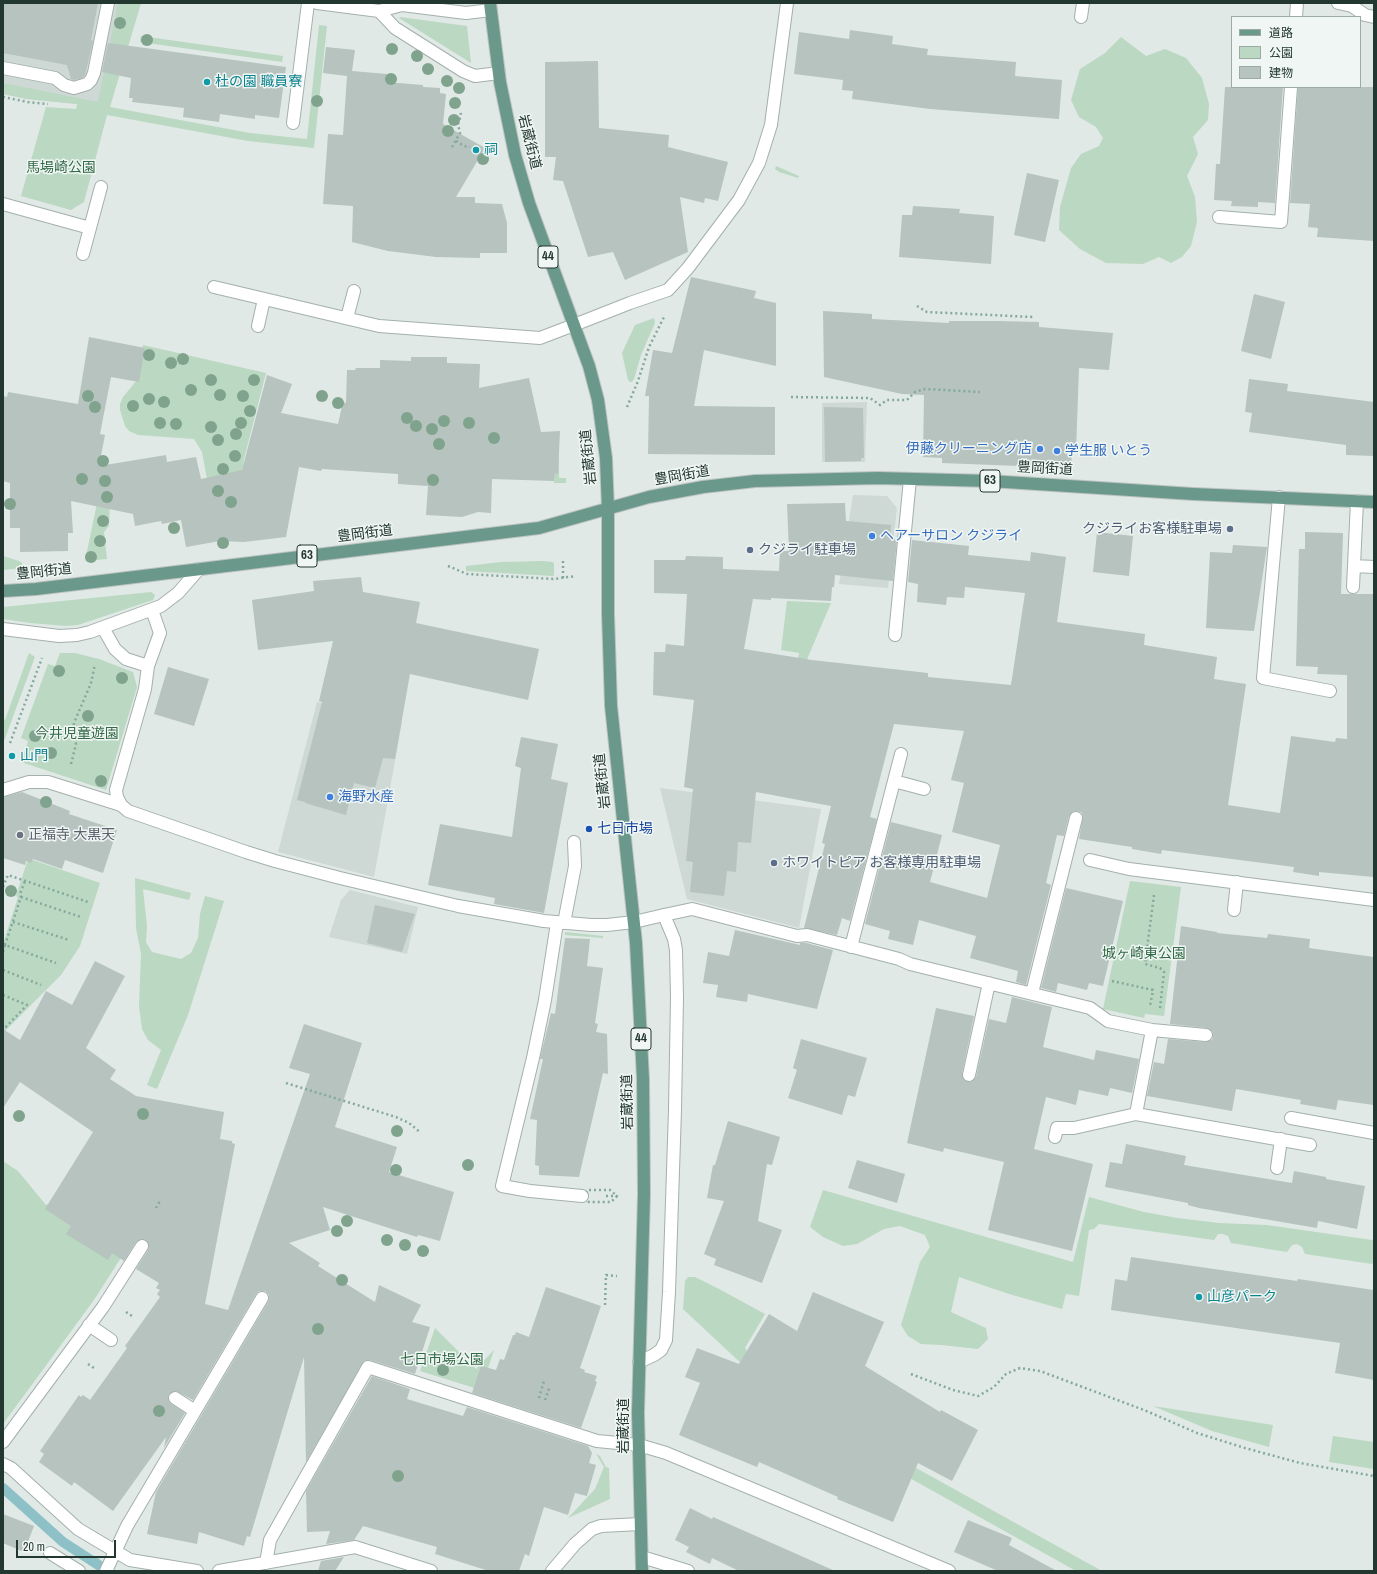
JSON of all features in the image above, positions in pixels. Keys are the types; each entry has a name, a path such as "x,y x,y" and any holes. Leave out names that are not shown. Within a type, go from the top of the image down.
{"main road":[{"name":"岩蔵街道","path":"490,6 499,73 515,155 528,203 589,366 598,400 606,458 611,706 634,922 640,1012 644,1194 639,1362 640,1524 642,1571"},
{"name":"豊岡街道","path":"3,591 36,589 540,528 649,497 730,483 788,480 910,479 1031,483 1193,494 1374,502"}],"street":[{"path":"3,68 55,78 64,85 74,88 86,84 91,80 94,73 108,3"},
{"path":"293,123 308,3"},
{"path":"317,3 378,11 402,5 466,13 490,6"},
{"path":"214,287 379,326 540,338 668,290 688,268 739,200 759,163 771,124 787,3"},
{"path":"1081,17 1083,3"},
{"path":"1296,16 1297,3"},
{"path":"1338,3 1352,6 1365,14 1374,17"},
{"path":"378,11 395,28 463,71 475,76 499,73"},
{"path":"1219,217 1281,222 1291,88"},
{"path":"83,254 101,187"},
{"path":"3,204 90,228"},
{"path":"347,318 354,291"},
{"path":"258,326 264,299"},
{"path":"895,635 910,479"},
{"path":"1279,497 1263,678 1330,691"},
{"path":"1353,587 1357,501"},
{"path":"1354,566 1374,567"},
{"path":"3,629 68,636 90,632 152,610 169,601 199,569"},
{"path":"121,805 117,797 116,790 145,689 148,666 160,633 152,610"},
{"path":"103,628 115,648 126,659 148,666"},
{"path":"851,947 901,754"},
{"path":"894,781 924,789"},
{"path":"3,790 29,782 48,782 121,805 134,813 239,850 340,878 436,901 561,923 607,925 634,922 692,909 797,936 807,935 899,959 910,964 961,978 989,983 1090,1008 1108,1021 1151,1029 1206,1035"},
{"path":"1032,993 1076,818"},
{"path":"574,842 575,866 502,1186 530,1191 582,1196"},
{"path":"1090,860 1129,869 1374,900"},
{"path":"1234,910 1237,882"},
{"path":"639,1362 661,1350 666,1340 669,1292 676,1102 677,998 676,950 674,939 664,915"},
{"path":"969,1075 989,983"},
{"path":"1136,1114 1151,1029"},
{"path":"1055,1136 1057,1128 1074,1128 1136,1114 1310,1145"},
{"path":"1291,1118 1374,1132"},
{"path":"1276,1168 1281,1139"},
{"path":"3,1442 89,1324 142,1246"},
{"path":"106,1571 127,1526 262,1298"},
{"path":"89,1324 111,1340"},
{"path":"266,1563 270,1540 368,1367 597,1441 639,1445 672,1455 921,1566 949,1571"},
{"path":"175,1398 195,1411"},
{"path":"3,1464 11,1468 78,1529 130,1560 198,1571"},
{"path":"552,1571 575,1544 592,1529 601,1526 640,1524"},
{"path":"219,1571 355,1547 431,1571"},
{"path":"50,1553 79,1571"},
{"path":"642,1557 688,1571"}],"path":[{"path":"3,97 28,102 51,104"},
{"path":"452,147 460,133 458,124 460,110"},
{"path":"456,141 464,146 470,147"},
{"path":"917,306 927,312 1033,317"},
{"path":"627,407 638,381 649,347 665,315"},
{"path":"791,397 870,398 880,405 887,400 907,400 915,392 925,389 980,392"},
{"path":"563,578 564,559"},
{"path":"448,566 467,574 554,579 576,576"},
{"path":"10,743 44,652"},
{"path":"63,787 76,744 74,723 91,683 96,658"},
{"path":"1151,1029 1164,972 1160,968 1145,964 1157,872"},
{"path":"3,887 8,875 88,902"},
{"path":"3,952 21,897 20,894 24,881"},
{"path":"21,897 82,918"},
{"path":"13,922 69,940"},
{"path":"5,945 56,963"},
{"path":"3,970 41,985"},
{"path":"1112,981 1153,990 1151,1029"},
{"path":"3,995 27,1005 3,1030"},
{"path":"3,1023 8,1025"},
{"path":"286,1083 396,1117 409,1123 421,1133"},
{"path":"610,1190 617,1196"},
{"path":"610,1196 617,1196"},
{"path":"610,1202 617,1196"},
{"path":"156,1208 160,1201"},
{"path":"605,1305 606,1275 617,1276"},
{"path":"911,1374 953,1390 978,1396 994,1387 1006,1374 1020,1368 1040,1370 1144,1410 1197,1433 1300,1463 1374,1476"},
{"path":"538,1402 544,1381"}],"shaded area":[{"path":"3,3 141,3 107,115 77,104 27,99 3,94"},
{"path":"867,402 865,462 822,462 822,403"},
{"path":"853,495 887,496 897,508 888,588 839,584"},
{"path":"317,702 402,722 374,877 278,852"},
{"path":"660,788 821,809 799,928 687,899"},
{"path":"350,890 418,907 407,954 329,937 341,900"}],"green space":[{"name":"馬場崎公園","path":"118,3 141,3 110,107 250,133 307,139 319,25 327,26 314,148 248,141 107,115 84,202 71,210 21,196 46,107 76,109 77,104 27,99 3,94 3,83 98,102"},
{"path":"399,18 467,26 471,63"},
{"path":"141,36 283,56 282,62 140,42"},
{"path":"1121,37 1146,56 1165,49 1186,58 1202,78 1209,104 1208,120 1193,137 1198,154 1187,176 1195,197 1197,222 1191,246 1182,257 1171,263 1159,257 1143,264 1106,263 1080,249 1059,230 1060,207 1071,168 1081,154 1099,146 1103,138 1096,127 1079,117 1071,100 1080,69 1105,53"},
{"path":"776,166 799,176 798,178 779,172 775,169"},
{"path":"654,318 655,323 641,355 634,379 630,382 628,380 622,353 635,325"},
{"path":"143,345 266,373 244,459 237,509 210,495 202,452 194,439 138,435 129,431 125,426 120,410 120,404 123,397 137,380"},
{"path":"559,449 559,478 566,478 566,483 554,483 555,463"},
{"path":"102,479 111,480 109,526 104,532 107,559 85,561"},
{"path":"3,556 19,561 22,563 22,568 3,570"},
{"path":"501,562 553,562 553,576 466,571 466,566"},
{"path":"151,592 155,595 153,600 78,625 66,626 3,619 3,607"},
{"path":"787,601 831,603 808,657 796,692 791,691 799,653 781,650"},
{"path":"29,653 35,657 4,741 3,719 5,720"},
{"name":"今井児童遊園","path":"60,653 75,653 99,659 133,672 137,687 106,790 21,762 28,741 21,738 48,664 55,666"},
{"path":"33,860 100,883 80,946 61,975 3,1033 3,944 27,862"},
{"path":"135,878 191,893 189,900 143,889 147,926 146,942 152,952 181,959 191,953 198,938 200,914 205,896 224,901 188,1015 157,1089 147,1085 161,1050 148,1040 142,1029 139,1006 141,954 136,928"},
{"name":"城ヶ崎東公園","path":"1130,881 1181,887 1164,1016 1145,1014 1144,1018 1103,1009"},
{"path":"565,932 603,936 603,938 565,935"},
{"path":"3,1161 18,1171 46,1205 70,1198 138,1231 94,1300 3,1424"},
{"path":"823,1190 1073,1262 1089,1197 1144,1212 1177,1218 1219,1223 1267,1225 1372,1240 1374,1241 1374,1260 1372,1264 1305,1254 1302,1247 1297,1244 1292,1245 1287,1252 1231,1243 1228,1236 1223,1234 1218,1234 1214,1240 1099,1224 1094,1229 1089,1230 1079,1296 1066,1294 1062,1309 1009,1294 959,1277 951,1312 986,1328 988,1339 978,1349 921,1344 908,1336 901,1325 920,1262 930,1247 925,1235 900,1226 884,1229 857,1244 843,1246 823,1237 810,1227"},
{"path":"688,1277 695,1277 765,1314 745,1348 750,1355 862,1438 1102,1571 1076,1571 856,1448 744,1366 683,1309 685,1281"},
{"name":"七日市場公園","path":"435,1328 476,1369 494,1350 481,1390 420,1371"},
{"path":"1153,1406 1273,1425 1269,1447 1212,1431"},
{"path":"1333,1436 1374,1442 1374,1469 1329,1462"},
{"path":"596,1454 600,1456 606,1467 609,1468 610,1499 568,1518 595,1489 604,1467"},
{"path":"98,1556 102,1562 95,1566 88,1564"}],"building":[{"path":"3,3 98,3 91,40 93,41 85,75 82,78 74,80 71,79 67,65 3,53"},
{"path":"850,30 893,36 892,44 928,49 927,55 1016,62 1015,76 1062,80 1059,119 930,109 852,99 853,91 842,90 843,80 794,74 799,32 849,39"},
{"name":"杜の園 職員寮","path":"108,43 286,67 279,118 255,115 255,119 220,114 219,122 183,117 184,108 132,102 133,98 129,98 131,78 102,72"},
{"path":"326,47 355,50 352,71 387,74 386,82 440,88 440,93 446,94 443,124 485,148 456,197 475,197 475,203 502,204 507,223 507,253 480,253 480,258 436,257 388,251 352,242 353,206 323,204 328,134 343,135 347,76 323,73"},
{"path":"598,61 599,128 669,135 668,147 728,162 718,201 705,198 704,203 680,197 688,252 625,280 613,252 588,257 563,181 553,180 556,157 545,157 545,62"},
{"path":"1225,87 1283,88 1275,203 1258,202 1258,207 1231,206 1232,201 1214,200 1216,164 1220,164"},
{"path":"1374,87 1374,241 1317,237 1318,228 1308,227 1310,204 1290,203 1298,88"},
{"path":"1027,173 1059,180 1045,242 1014,235"},
{"path":"913,206 960,209 959,213 994,216 991,264 899,257 902,215 912,215"},
{"path":"691,277 756,291 754,298 776,303 776,366 704,350 694,406 775,407 775,455 648,454 649,396 645,396 653,350 672,353"},
{"path":"1254,294 1285,302 1271,359 1241,351"},
{"path":"823,311 872,314 872,319 949,323 949,321 1039,322 1039,327 1113,333 1109,370 1079,368 1076,451 1072,450 1071,468 942,463 942,458 923,457 924,395 902,394 824,377"},
{"path":"89,337 145,348 139,382 111,377 100,434 105,435 99,466 166,455 167,462 196,457 201,479 242,470 267,375 292,384 281,413 338,424 343,402 346,403 347,370 355,370 356,368 380,368 380,360 411,361 411,357 447,357 447,363 480,364 479,388 529,378 541,432 560,431 558,474 555,473 554,481 492,479 491,513 478,512 462,517 426,515 428,486 398,484 398,474 322,469 321,471 299,467 286,537 244,542 220,541 186,547 181,520 162,524 161,521 135,526 133,514 71,501 73,533 68,533 68,551 20,552 20,528 10,528 10,483 3,481 3,396 7,397 8,392 78,404"},
{"path":"1249,379 1288,384 1287,391 1374,402 1374,456 1346,455 1346,445 1249,432 1252,413 1245,412"},
{"path":"824,407 863,408 864,458 861,458 861,461 825,462"},
{"path":"845,503 846,521 891,525 890,538 897,539 893,581 835,575 831,601 771,598 771,600 753,599 744,649 812,660 928,673 928,677 1011,685 1025,593 965,587 964,598 947,597 946,605 917,602 918,584 908,582 912,540 969,546 968,555 1030,561 1031,552 1066,557 1057,622 1145,634 1144,645 1217,657 1214,679 1246,684 1228,805 1280,813 1291,736 1335,742 1336,738 1347,739 1347,675 1317,674 1318,667 1296,666 1299,549 1305,549 1305,532 1343,533 1341,594 1374,594 1374,877 1319,872 1319,876 1293,872 1294,867 1162,850 1161,854 1132,849 1132,847 1079,839 1083,816 1081,812 1074,811 1069,816 1064,836 1057,835 1046,883 1051,885 1026,985 1016,982 1018,971 970,958 976,936 919,920 913,945 888,939 890,931 865,924 891,822 942,835 930,882 987,898 1000,845 952,832 964,783 951,780 964,731 894,724 870,817 877,819 850,921 842,918 837,935 804,928 825,844 822,843 831,806 756,792 751,843 738,842 736,872 727,871 724,896 690,892 693,862 686,861 693,789 684,787 694,700 653,695 654,652 665,652 666,644 684,646 687,594 654,593 654,560 685,560 686,556 723,557 723,569 779,571 780,551 789,551 787,504"},
{"path":"1097,532 1133,536 1129,576 1093,572"},
{"path":"1233,545 1267,547 1254,631 1206,628 1210,552 1232,553"},
{"path":"361,577 363,592 420,602 416,623 539,649 528,700 410,674 395,759 383,758 375,788 354,783 346,815 297,800 322,702 319,701 333,641 258,650 252,600 314,591 313,581"},
{"path":"168,667 209,679 194,726 154,714"},
{"path":"521,737 558,744 551,779 568,783 544,913 494,904 495,898 428,885 440,824 512,837 521,768 515,766"},
{"path":"22,792 70,811 69,814 117,830 103,873 65,860 62,869 33,859 31,863 26,861 25,865 3,858 3,797"},
{"path":"1066,888 1123,901 1103,986 1089,983 1087,990 1058,983 1056,992 1041,988"},
{"path":"375,905 415,914 402,952 367,943"},
{"path":"1181,926 1217,933 1267,938 1268,934 1310,939 1309,948 1374,957 1374,1105 1338,1100 1336,1110 1300,1104 1301,1100 1236,1089 1232,1111 1147,1096 1154,1062 1164,1064 1168,1039 1206,1042 1212,1040 1213,1036 1213,1032 1207,1028 1170,1024"},
{"path":"735,930 800,945 800,943 806,943 833,950 817,1009 748,994 747,1002 716,997 718,985 703,983 708,952 729,956"},
{"path":"565,938 590,939 587,966 603,968 595,1023 598,1024 596,1032 607,1034 608,1074 603,1073 579,1177 539,1175 539,1166 535,1165 537,1120 530,1119 543,1059 540,1059 551,1013 555,1014"},
{"path":"95,961 125,976 86,1048 116,1070 110,1079 136,1096 224,1112 220,1139 232,1141 232,1143 235,1144 205,1304 228,1310 310,1074 289,1068 304,1024 362,1043 335,1127 397,1147 389,1172 454,1192 440,1241 418,1235 417,1237 323,1207 330,1230 289,1243 320,1263 318,1266 375,1302 379,1285 421,1305 412,1322 430,1327 415,1374 370,1360 364,1361 306,1462 304,1357 250,1537 247,1536 244,1546 199,1532 197,1544 147,1534 156,1492 268,1302 269,1295 265,1291 259,1291 256,1294 193,1400 176,1391 169,1394 169,1402 185,1413 164,1448 166,1437 113,1511 74,1482 72,1486 39,1462 44,1454 40,1451 79,1395 81,1397 83,1395 90,1400 127,1348 125,1346 160,1297 157,1294 160,1290 156,1288 159,1283 136,1269 148,1250 149,1246 146,1240 142,1239 136,1242 124,1261 112,1253 108,1260 66,1234 71,1226 45,1209 93,1132 20,1082 3,1108 3,1029 20,1040 46,991 72,1005"},
{"path":"1012,997 1052,1007 1043,1047 1094,1060 1096,1050 1139,1059 1132,1093 1110,1088 1108,1096 1079,1090 1076,1105 1046,1097 1034,1149 1093,1164 1072,1251 988,1230 1004,1162 944,1148 943,1152 907,1143 936,1008 974,1016 962,1074 964,1080 971,1082 976,1077 989,1019 1006,1023"},
{"path":"801,1039 867,1058 855,1097 848,1095 842,1115 788,1098 797,1070 793,1068"},
{"path":"728,1121 780,1137 772,1165 767,1164 758,1221 782,1230 762,1283 714,1265 716,1259 704,1254 724,1201 707,1198 713,1165 715,1165"},
{"path":"1126,1144 1186,1156 1184,1165 1292,1183 1294,1171 1326,1177 1326,1179 1365,1186 1357,1229 1318,1221 1317,1228 1199,1208 1188,1205 1188,1203 1105,1187 1110,1162 1122,1164"},
{"path":"857,1160 905,1174 897,1203 848,1188"},
{"name":"山彦パーク","path":"1131,1257 1297,1281 1298,1279 1374,1290 1374,1380 1335,1373 1340,1343 1111,1310 1115,1279 1127,1281"},
{"path":"546,1287 601,1306 580,1368 585,1370 584,1372 597,1376 595,1381 597,1382 581,1428 472,1393 481,1366 496,1370 500,1359 504,1360 513,1335 515,1335 516,1332 529,1337"},
{"path":"813,1292 884,1322 865,1366 940,1412 941,1410 978,1430 952,1481 918,1463 893,1522 837,1499 838,1497 759,1462 757,1467 679,1435 700,1383 685,1377 697,1348 739,1364 769,1314 797,1331"},
{"path":"372,1376 410,1389 407,1399 463,1416 467,1407 588,1446 592,1453 589,1463 596,1465 587,1496 575,1493 568,1515 544,1507 529,1556 525,1554 519,1571 489,1571 435,1554 437,1547 363,1526 354,1540 326,1544 330,1531 307,1532 306,1491"},
{"path":"690,1508 712,1519 713,1517 835,1571 739,1571 712,1558 710,1564 686,1552 689,1547 675,1540"},
{"path":"3,1514 34,1526 24,1552 3,1543"},
{"path":"968,1520 1012,1538 1009,1545 1057,1571 998,1571 954,1552"},
{"path":"344,1557 335,1571 318,1571 321,1561"}],"waterway":[{"path":"3,1488 63,1542 103,1568 104,1571"}],"place":[{"name":"杜の園 職員寮","path":"207,82"},
{"name":"祠","path":"476,150"},
{"name":"伊藤クリーニング店","path":"1040,449"},
{"name":"学生服 いとう","path":"1057,451"},
{"name":"クジライお客様駐車場","path":"1230,529"},
{"name":"ヘアーサロン クジライ","path":"872,536"},
{"name":"クジライ駐車場","path":"750,550"},
{"name":"山門","path":"12,756"},
{"name":"海野水産","path":"330,797"},
{"name":"七日市場","path":"589,829"},
{"name":"正福寺 大黒天","path":"20,835"},
{"name":"ホワイトピア お客様専用駐車場","path":"774,863"},
{"name":"山彦パーク","path":"1199,1297"}]}
